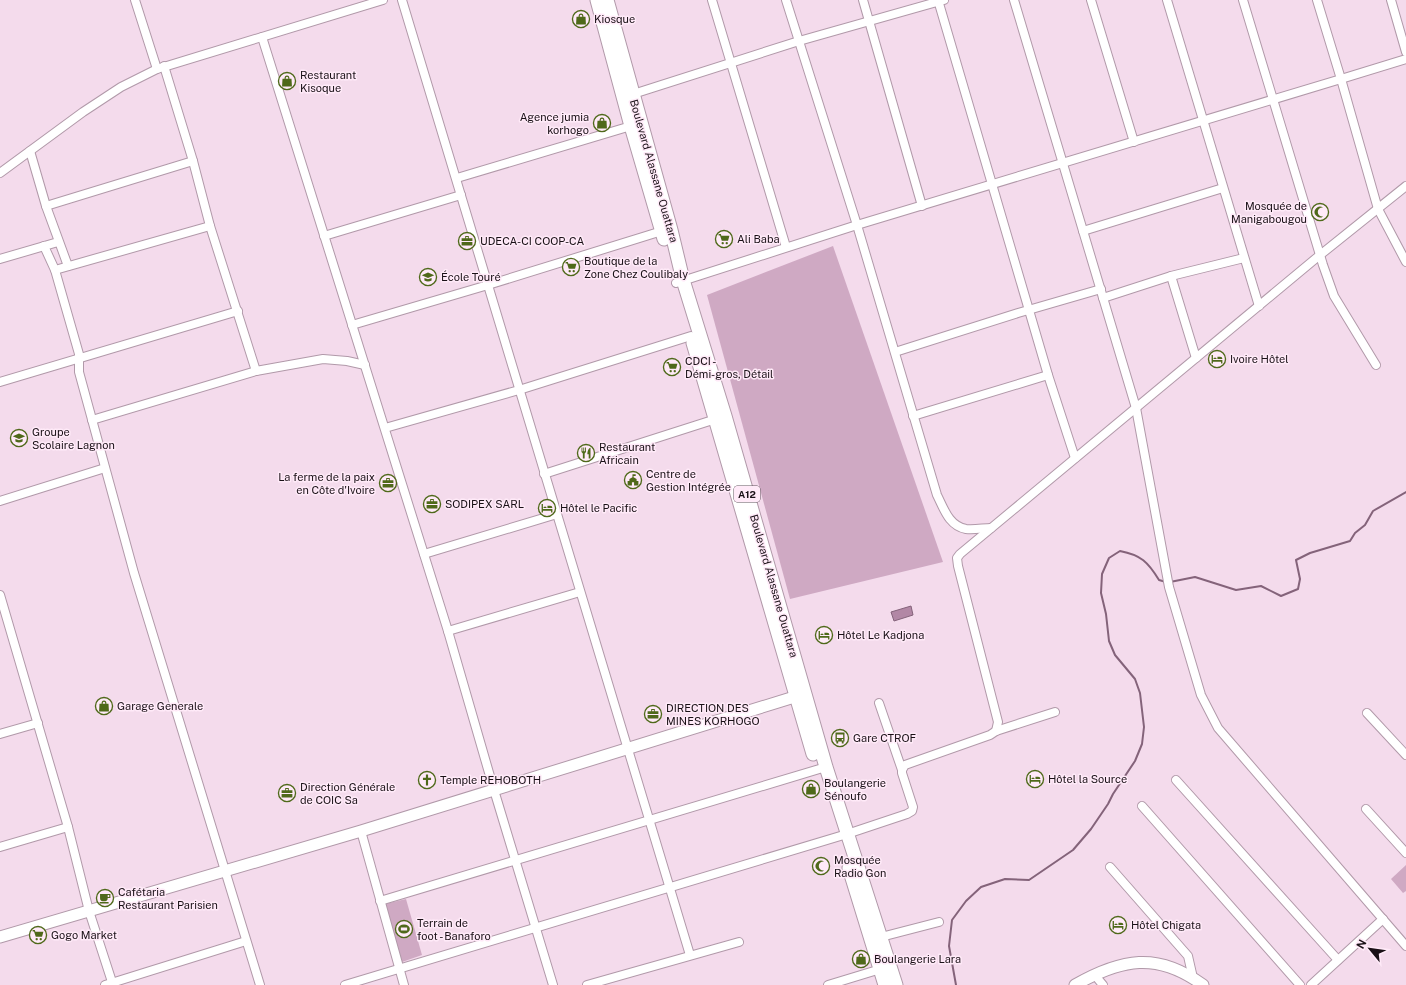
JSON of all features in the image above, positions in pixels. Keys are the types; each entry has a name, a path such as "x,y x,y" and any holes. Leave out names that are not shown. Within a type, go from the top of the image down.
{"main road":[{"name":"Boulevard Alassane Ouattara","path":"597,0 628,96 645,156 662,231 680,281 822,768 885,967 896,985"},
{"name":"Boulevard Alassane Ouattara","path":"607,0 628,96 631,126 645,156 671,230 691,336 720,418"},
{"name":"Boulevard Alassane Ouattara","path":"843,835 881,937 885,967 885,985"}],"street":[{"path":"135,0 193,161 210,226 256,371"},
{"path":"0,173 78,116 121,87 160,68 383,0"},
{"path":"402,0 690,955"},
{"path":"712,0 786,247"},
{"path":"786,0 857,225 937,495 947,516 954,524 967,529 991,528"},
{"path":"863,0 922,206"},
{"path":"1014,0 1136,408 1169,587 1201,695 1218,728 1406,946"},
{"path":"1091,0 1134,142"},
{"path":"1166,0 1259,306"},
{"path":"1242,0 1320,255 1334,296 1376,365"},
{"path":"1317,0 1378,209 1406,262"},
{"path":"1391,0 1406,52"},
{"path":"628,96 799,41 940,1 1048,375 1075,458"},
{"path":"262,37 448,631 553,985"},
{"path":"680,281 857,225 1273,99 1341,80 1406,59"},
{"path":"456,178 631,126"},
{"path":"30,151 46,206 68,266"},
{"path":"46,206 193,161"},
{"path":"996,731 998,722 958,566 957,558 960,554 1320,255 1406,186"},
{"path":"1083,231 1223,188"},
{"path":"324,236 461,195"},
{"path":"55,270 210,226"},
{"path":"352,325 662,231"},
{"path":"0,259 58,242"},
{"path":"44,246 55,270 80,359 79,372 134,573 260,985"},
{"path":"1103,298 1171,276 1244,258"},
{"path":"1171,276 1196,358"},
{"path":"895,352 1101,289"},
{"path":"0,382 238,311"},
{"path":"384,428 519,390 691,336"},
{"path":"92,420 256,371 323,359 347,361 365,365"},
{"path":"913,416 1048,375"},
{"path":"544,474 720,418"},
{"path":"0,501 106,468"},
{"path":"424,554 556,514"},
{"path":"448,631 580,592"},
{"path":"0,595 68,827 89,911 110,984 246,941"},
{"path":"0,937 226,872 628,750 800,695"},
{"path":"345,985 669,886 843,835 912,811 912,802 879,703"},
{"path":"902,770 905,765 990,736 996,731 1055,712"},
{"path":"1367,713 1406,755"},
{"path":"0,734 38,723"},
{"path":"380,900 822,768"},
{"path":"1176,780 1338,960"},
{"path":"1142,806 1300,985"},
{"path":"1366,809 1406,853"},
{"path":"0,847 68,827"},
{"path":"361,831 404,985"},
{"path":"1110,867 1188,956 1192,982"},
{"path":"1311,985 1383,920"},
{"path":"881,937 939,922"},
{"path":"587,985 738,942"},
{"path":"1075,985 1096,973 1131,963 1153,964 1170,967 1192,982"},
{"path":"828,985 885,967"},
{"path":"1087,985 1101,982 1120,971 1141,969 1168,973 1203,985"}],"shaded area":[{"path":"833,246 943,562 790,599 707,295"},
{"path":"911,606 913,615 894,621 891,612"},
{"path":"1406,865 1406,891 1403,893 1391,879"},
{"name":"Terrain de foot - Banaforo","path":"406,899 422,955 402,962 385,904"}],"waterway":[{"path":"1170,582 1195,577 1236,590 1261,586 1281,596 1298,589 1300,579 1296,560 1310,553 1350,541 1355,533 1365,525 1373,511 1406,492"},
{"path":"956,985 949,946 952,920 966,901 981,887 1005,879 1029,880 1073,850 1091,829 1108,804 1135,761 1142,744 1144,727 1140,693 1135,679 1115,655 1109,641 1106,614 1101,593 1102,574 1109,558 1120,551 1139,557 1151,568 1159,580 1166,582"}],"place":[{"name":"Kiosque","path":"581,19"},
{"name":"Restaurant Kisoque","path":"287,81"},
{"name":"Agence jumia korhogo","path":"602,123"},
{"name":"Mosquée de Manigabougou","path":"1320,212"},
{"name":"Ali Baba","path":"724,239"},
{"name":"UDECA-CI COOP-CA","path":"467,241"},
{"name":"Boutique de la Zone Chez Coulibaly","path":"571,267"},
{"name":"École Touré","path":"428,277"},
{"name":"Ivoire Hôtel","path":"1217,359"},
{"name":"CDCI - Démi-gros, Détail","path":"672,367"},
{"name":"Groupe Scolaire Lagnon","path":"19,438"},
{"name":"Restaurant Africain","path":"586,453"},
{"name":"Centre de Gestion Intégrée","path":"633,480"},
{"name":"La ferme de la paix en Côte d'Ivoire","path":"388,483"},
{"name":"SODIPEX SARL","path":"432,504"},
{"name":"Hôtel le Pacific","path":"547,508"},
{"name":"Hôtel Le Kadjona","path":"824,635"},
{"name":"Garage Generale","path":"104,706"},
{"name":"DIRECTION DES MINES KORHOGO","path":"653,714"},
{"name":"Gare CTROF","path":"840,738"},
{"name":"Hôtel la Source","path":"1035,779"},
{"name":"Temple REHOBOTH","path":"427,780"},
{"name":"Boulangerie Sénoufo","path":"811,789"},
{"name":"Direction Générale de COIC Sa","path":"287,793"},
{"name":"Mosquée Radio Gon","path":"821,866"},
{"name":"Cafétaria Restaurant Parisien","path":"105,898"},
{"name":"Hôtel Chigata","path":"1118,925"},
{"name":"Terrain de foot - Banaforo","path":"404,929"},
{"name":"Gogo Market","path":"38,935"},
{"name":"Boulangerie Lara","path":"861,959"}]}
